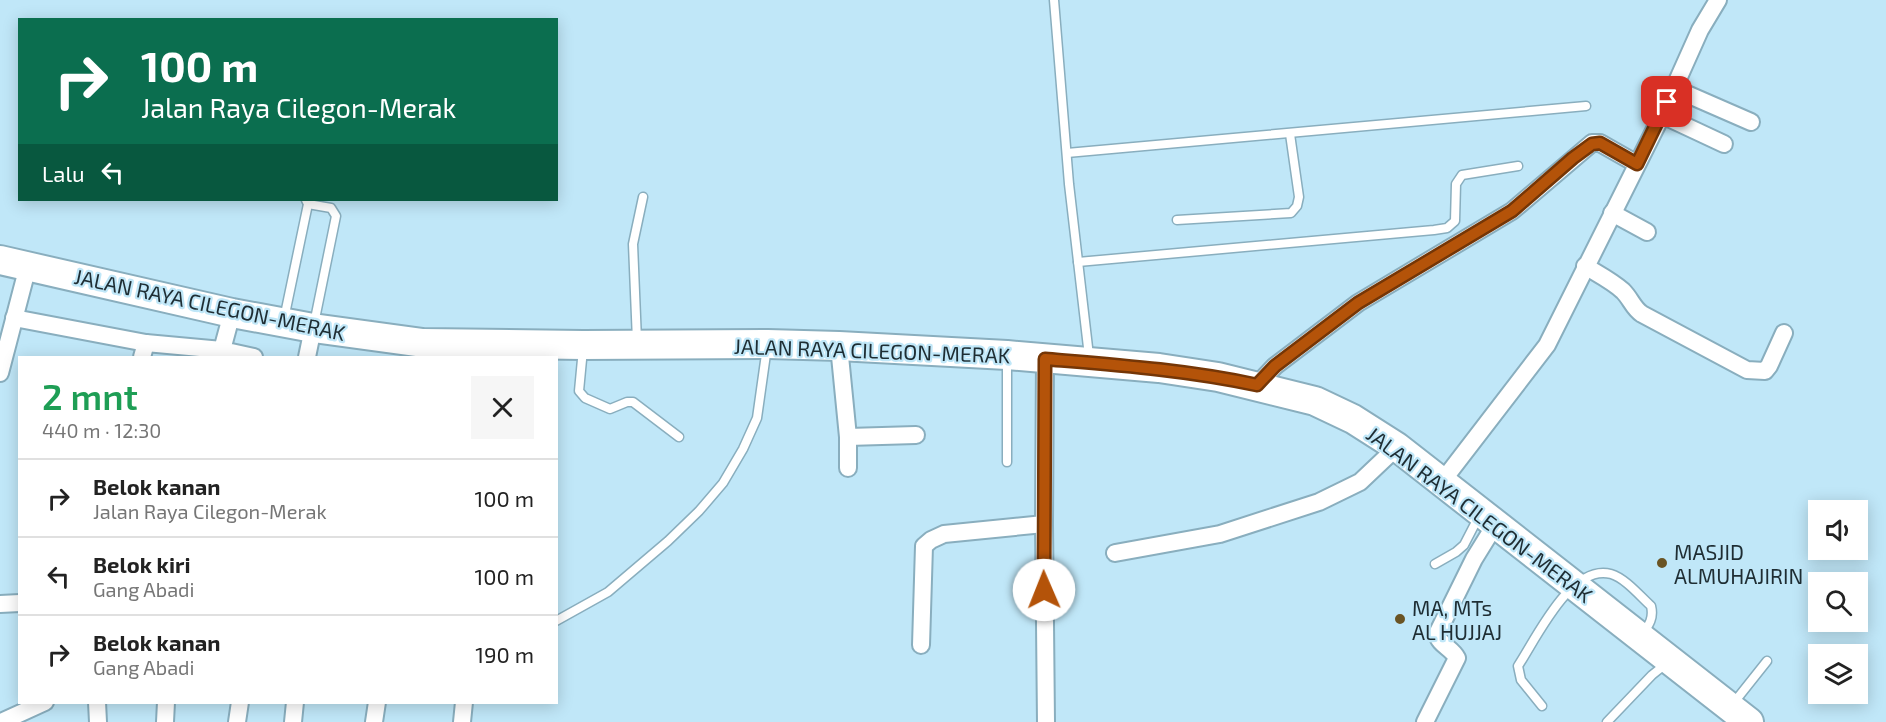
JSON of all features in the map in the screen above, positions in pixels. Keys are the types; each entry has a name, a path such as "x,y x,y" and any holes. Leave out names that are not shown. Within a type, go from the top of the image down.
{"highway":[{"name":"JALAN RAYA CILEGON-MERAK","path":"8,264 232,314 418,346 514,347 637,344 839,346 1007,355 1159,368 1257,385 1315,401 1353,419 1397,447 1739,715"}],"street":[{"path":"1441,483 1547,345 1662,115 1700,30 1718,0"},
{"path":"1673,88 1751,122"},
{"path":"1662,115 1724,144"},
{"path":"1257,385 1275,366 1358,303 1512,211 1592,144 1600,143 1637,164"},
{"path":"1612,213 1647,232"},
{"path":"0,373 9,318 8,264"},
{"path":"1585,266 1620,288 1628,296 1634,308 1642,314 1747,369 1765,370 1784,333"},
{"path":"222,350 232,314"},
{"path":"9,318 144,350 222,350 249,356"},
{"path":"307,356 313,328"},
{"path":"839,346 848,437 848,468"},
{"path":"1045,359 1046,722"},
{"path":"848,437 916,435"},
{"path":"1115,553 1220,534 1319,502 1360,482 1397,447"},
{"path":"1425,722 1457,658 1438,639 1437,634 1474,559 1488,519"},
{"path":"921,645 924,546 944,534 1044,524"},
{"path":"0,604 18,603"},
{"path":"1,722 41,704"},
{"path":"97,704 98,722"},
{"path":"165,722 166,704"},
{"path":"237,722 240,704"},
{"path":"292,722 295,704"},
{"path":"374,722 377,704"},
{"path":"462,722 464,704"}],"lane":[{"path":"1054,0 1067,153 1090,363"},
{"path":"1067,153 1586,106"},
{"path":"1177,220 1291,213 1297,206 1299,197 1290,134"},
{"path":"1078,262 1441,229 1451,226 1455,221 1456,184 1462,175 1518,166"},
{"path":"637,344 633,244 643,197"},
{"path":"284,322 307,202 331,208 336,216 313,328"},
{"path":"558,620 608,592 683,526 723,483 743,449 757,418 768,344"},
{"path":"583,345 579,388 585,398 610,409 633,402 679,436"},
{"path":"1007,355 1007,462"},
{"path":"1436,564 1456,552 1488,519"},
{"path":"1542,706 1521,680 1518,666 1562,598 1575,585"},
{"path":"1607,722 1652,675 1670,661"},
{"path":"1739,715 1767,661"}],"place":[{"name":"MASJID ALMUHAJIRIN","path":"1662,563"},
{"name":"MA, MTs AL HUJJAJ","path":"1400,619"}],"route":[{"path":"1044,590 1045,359 1159,368 1257,385 1275,366 1358,303 1512,211 1592,144 1600,143 1637,164 1667,102"}]}
